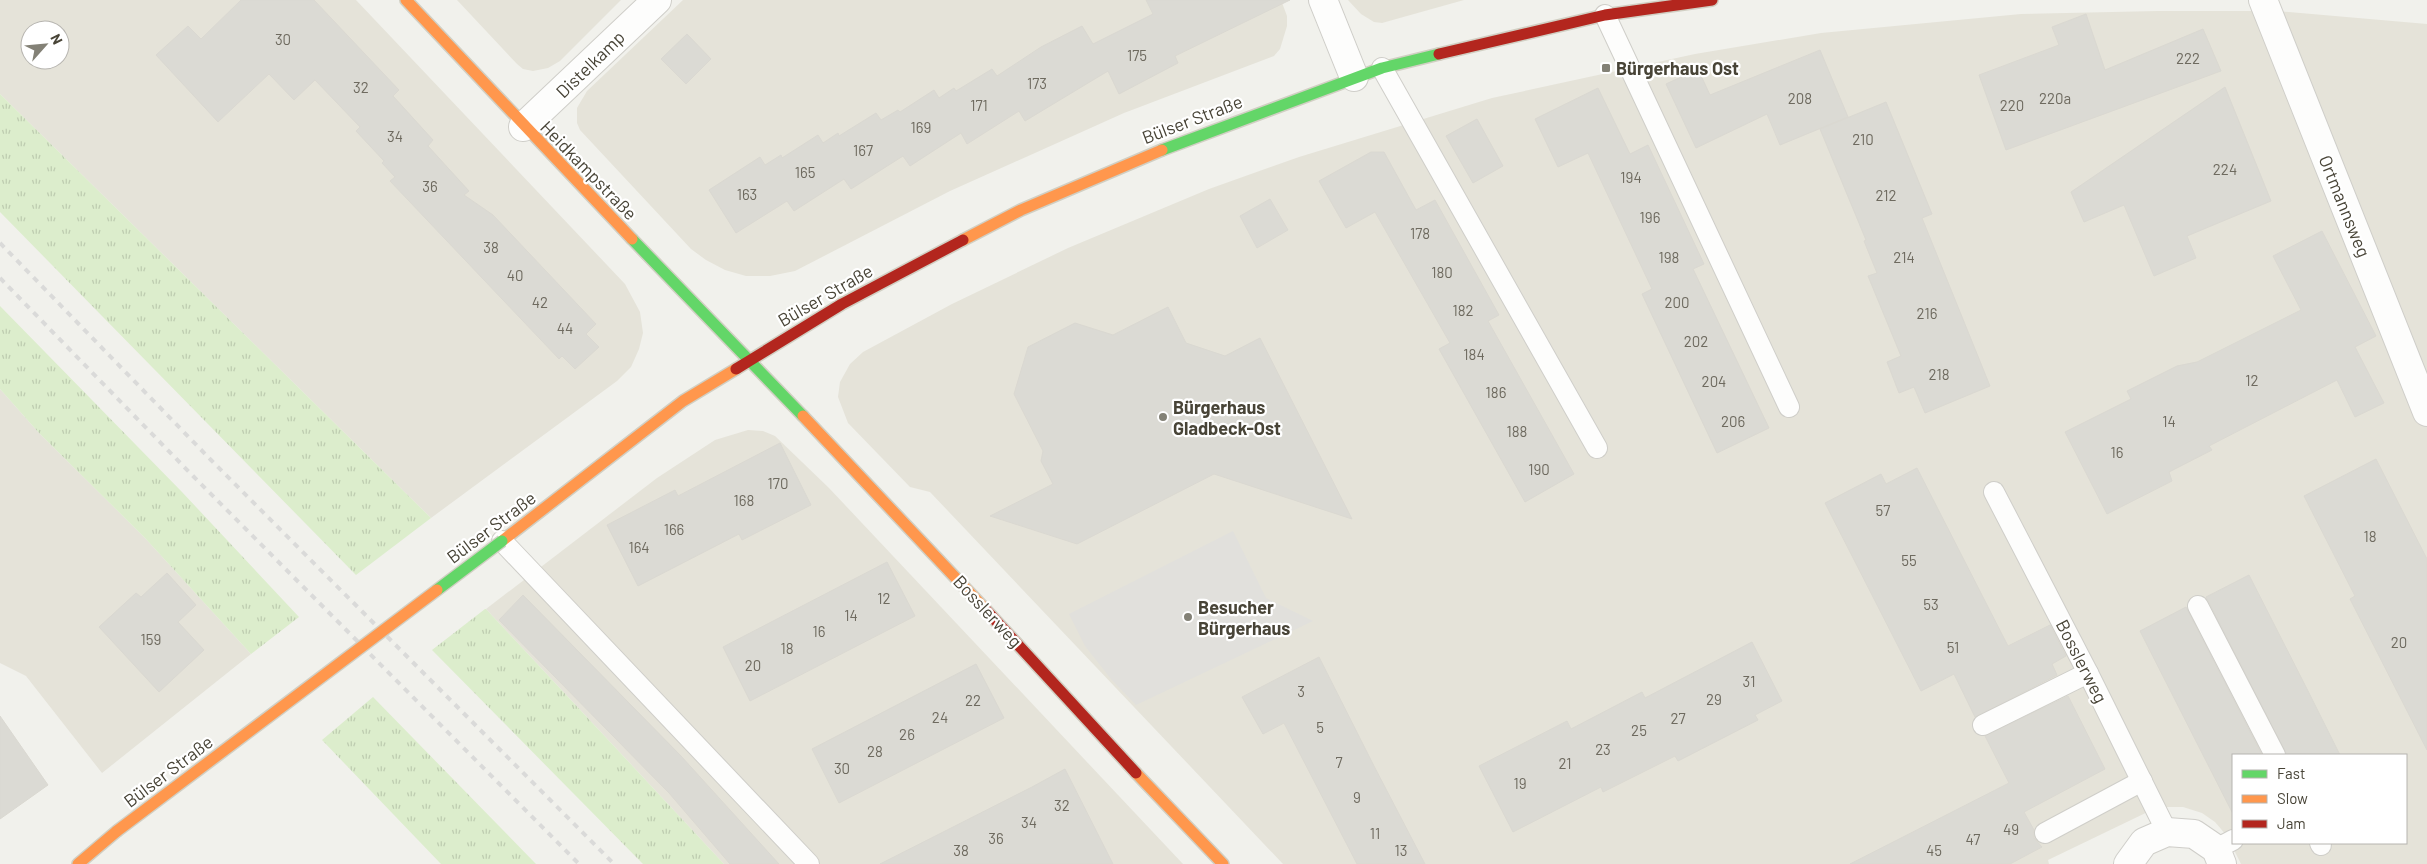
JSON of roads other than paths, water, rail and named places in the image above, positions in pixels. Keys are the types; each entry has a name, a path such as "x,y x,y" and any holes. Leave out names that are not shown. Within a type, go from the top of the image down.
{"street":[{"name":"Heidkampstraße","path":"406,0 524,127 750,360"},
{"name":"Distelkamp","path":"524,127 657,0"},
{"path":"1323,0 1354,77"},
{"name":"Bülser Straße","path":"78,864 118,831 683,401 842,304 1021,210 1189,138 1354,77 1382,68 1606,15 1712,0"},
{"name":"Ortmannsweg","path":"2263,0 2427,412"},
{"name":"Bosslerweg","path":"750,360 960,580 1167,808 1224,864"},
{"path":"2128,864 2144,842 2167,832 2194,834 2224,851"}],"lane":[{"path":"1606,15 1789,406"},
{"path":"1382,68 1597,448"},
{"name":"Bosslerweg","path":"1994,492 2088,673 2167,832"},
{"path":"502,540 809,864"},
{"path":"2198,606 2274,754"},
{"path":"1983,725 2088,673"},
{"path":"2045,833 2142,781"}],"railway":[{"path":"0,243 211,460 614,864"},
{"path":"0,278 193,476 579,864"}],"place":[{"name":"Bürgerhaus Ost","path":"1606,68"},
{"name":"Bürgerhaus Gladbeck-Ost","path":"1163,417"},
{"name":"Besucher Bürgerhaus","path":"1188,617"}]}
